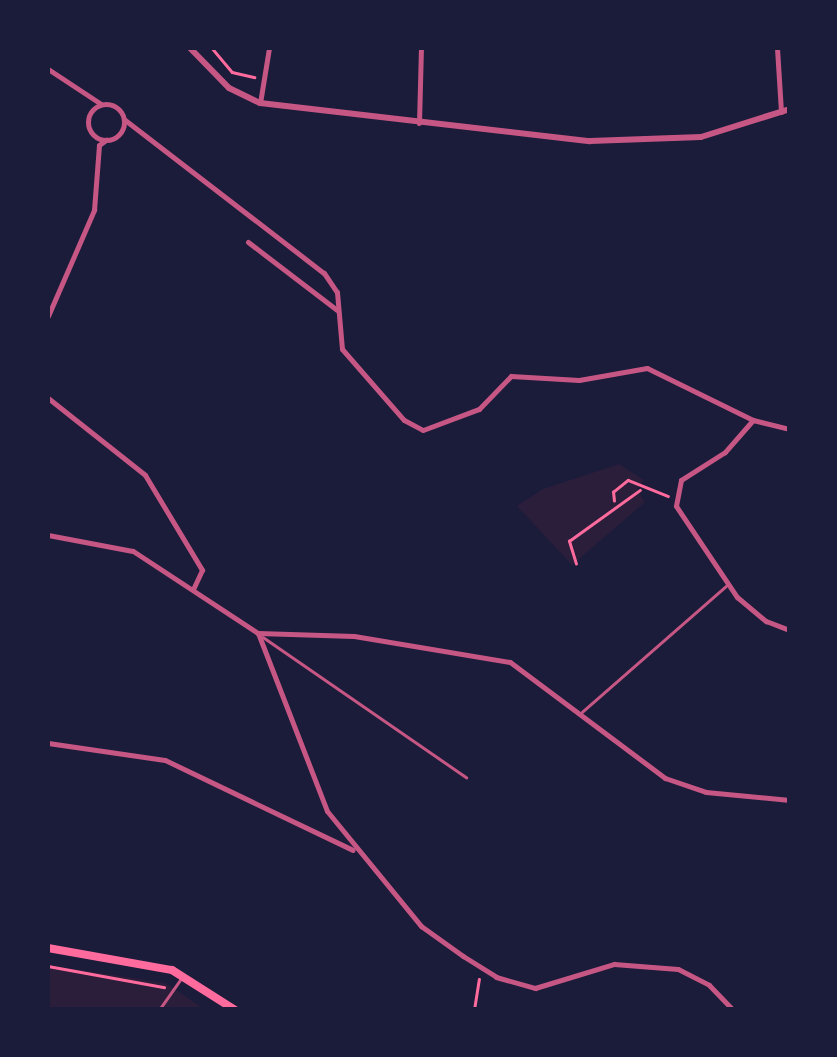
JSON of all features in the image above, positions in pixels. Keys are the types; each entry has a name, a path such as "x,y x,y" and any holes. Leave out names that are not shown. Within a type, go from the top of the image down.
{"main road":[{"path":"48,948 182,976 234,1010"}],"street":[{"path":"190,48 229,88 260,103 418,123 630,142 701,136 786,110 777,48"},
{"path":"260,103 269,48"},
{"path":"418,123 420,48"},
{"path":"48,69 101,104 119,108 125,120 324,274 337,292 342,349 404,420 424,430 479,408 510,376 579,380 647,368 753,420 790,429"},
{"path":"101,104 88,120 93,135 106,140"},
{"path":"48,316 94,210 99,145 122,132 125,120"},
{"path":"248,242 339,312"},
{"path":"48,398 145,475 202,570 193,590"},
{"path":"753,420 726,452 689,472 675,497 685,528 727,585 750,611 790,630"},
{"path":"48,534 111,543 258,633 354,636 502,660 686,787 790,800"},
{"path":"258,633 328,811 356,852 421,926 481,967 535,988 614,964 678,969 709,985 732,1010"},
{"path":"48,743 164,760 356,852"}],"lane":[{"path":"579,714 727,585"},
{"path":"258,633 466,778"},
{"path":"159,1010 182,976"}],"path":[{"path":"212,48 232,72 254,77"},
{"path":"614,504 613,492 628,480 640,490 675,497"},
{"path":"576,564 569,541 614,504 640,490"},
{"path":"625,493 630,498"},
{"path":"48,966 173,990"},
{"path":"474,1010 481,967"}],"shaded area":[{"path":"619,464 644,480 637,489 645,502 572,565 517,506 543,489"},
{"path":"48,965 166,983 204,1009 48,1009"}]}
